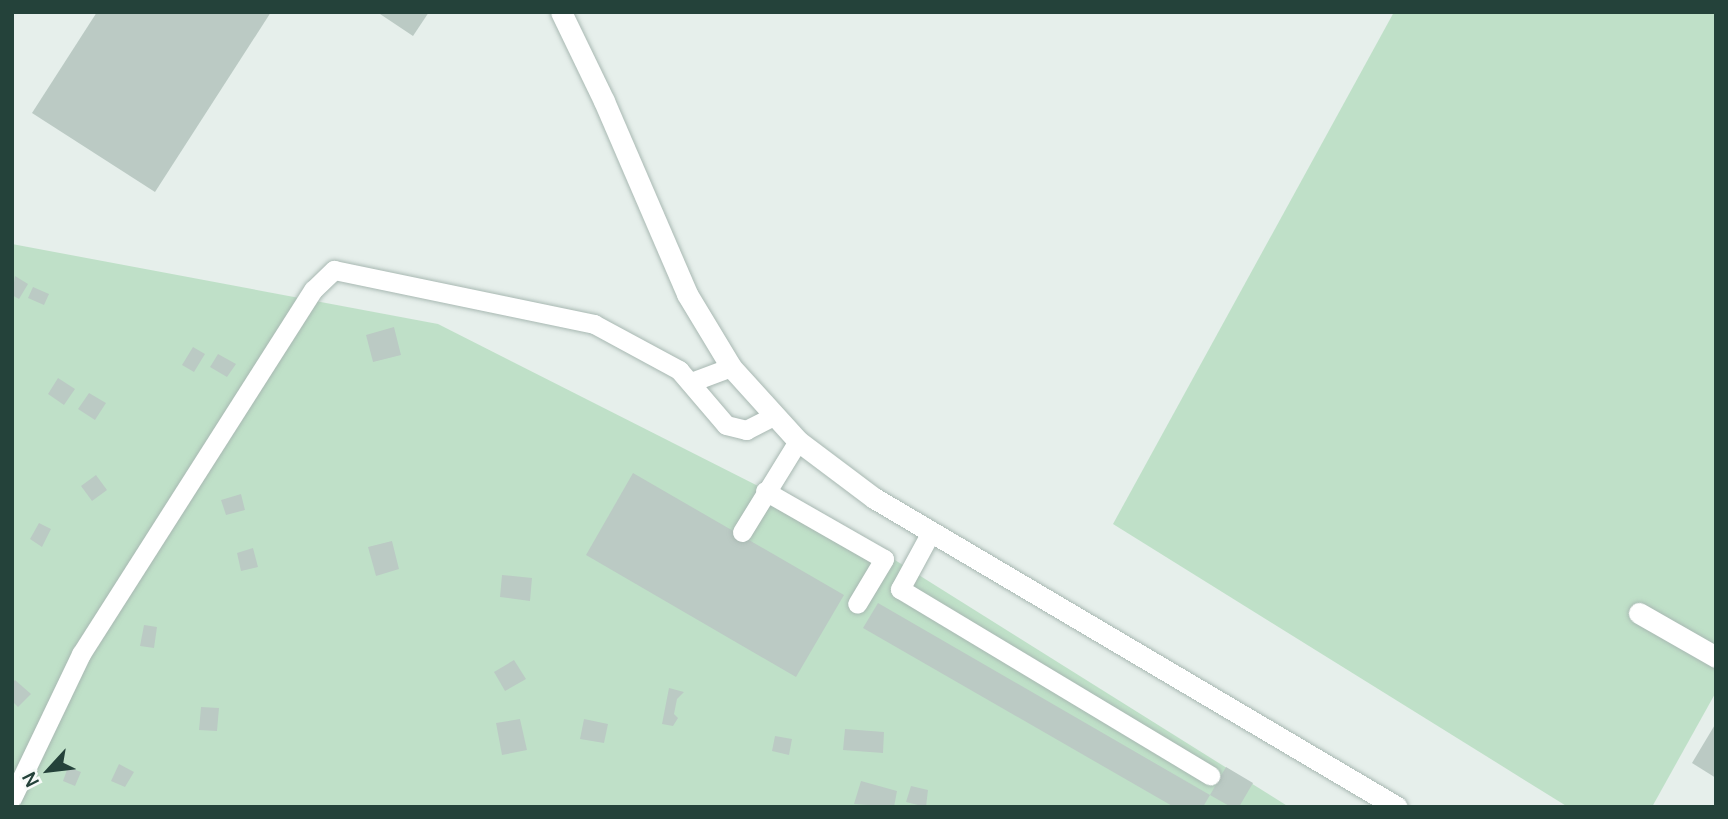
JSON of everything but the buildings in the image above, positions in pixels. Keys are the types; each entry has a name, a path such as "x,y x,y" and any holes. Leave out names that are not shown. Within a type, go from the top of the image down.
{"main road":[{"path":"561,12 598,88 687,294 730,367 798,441 845,478 931,532 1397,807"},
{"path":"1639,613 1716,657"}],"lane":[{"path":"12,799 81,654 313,290 334,270 594,324 666,362 691,382 718,417 736,429 746,430 773,416"},
{"path":"691,382 730,367"},
{"path":"741,532 798,441"},
{"path":"765,491 884,558 857,604"},
{"path":"931,532 900,589 1210,775"}],"green space":[{"path":"1394,12 1716,12 1716,692 1652,807 1568,807 1113,524"},
{"path":"12,244 438,324 855,535 1289,807 12,807"}]}
